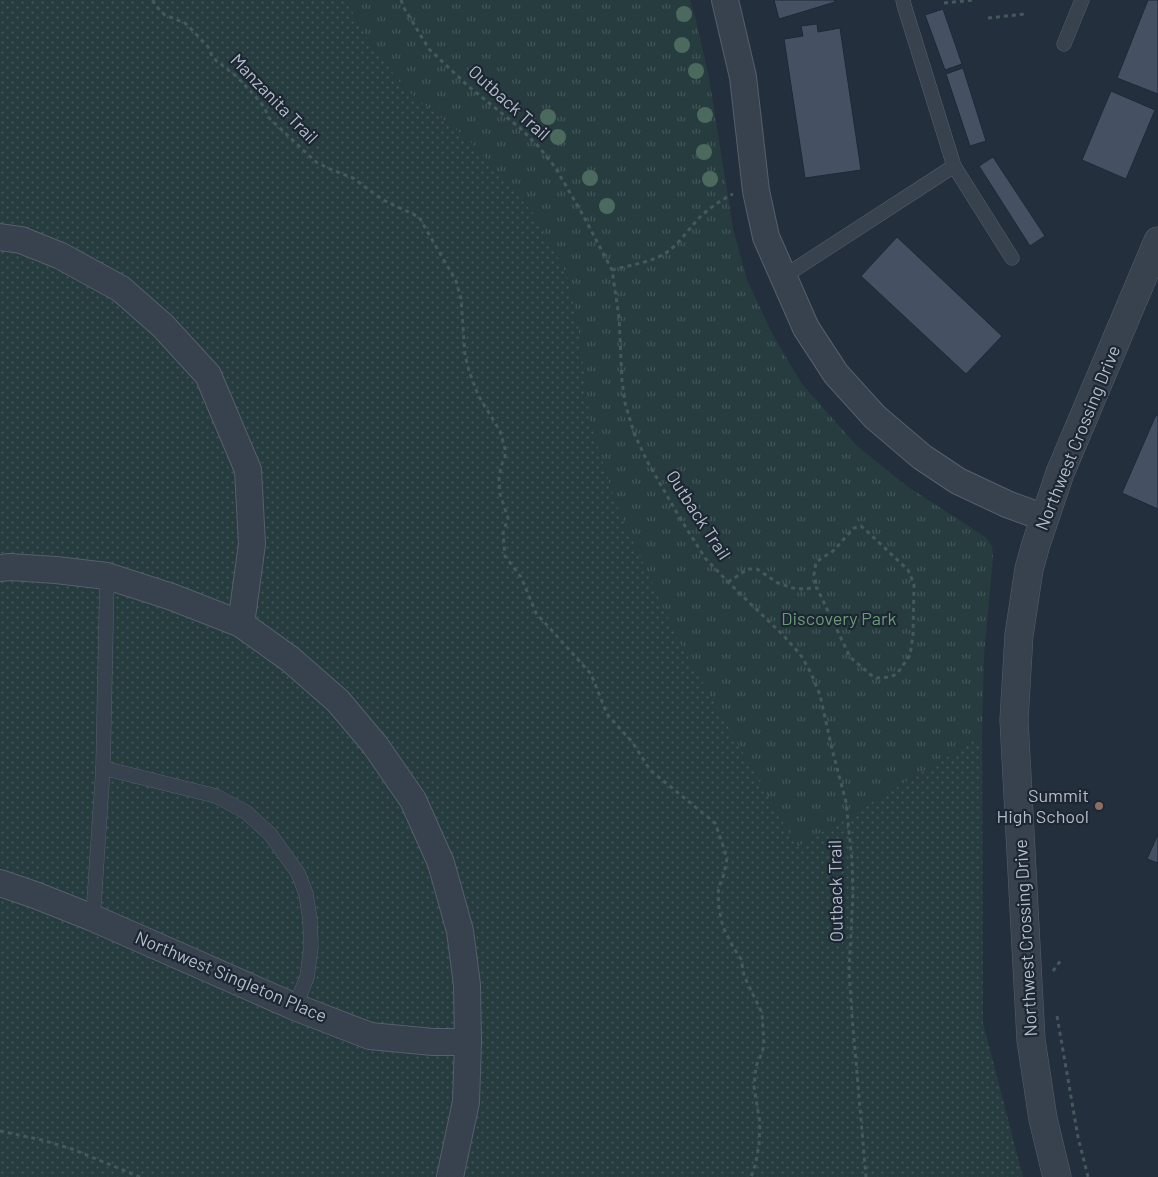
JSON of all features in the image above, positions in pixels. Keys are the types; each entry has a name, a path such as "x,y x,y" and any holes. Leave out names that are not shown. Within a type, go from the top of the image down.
{"street":[{"path":"724,0 743,77 756,190 766,237 806,328 836,374 875,417 922,457 958,481 1007,504 1045,518"},
{"path":"0,237 21,240 62,256 121,289 163,326 208,375 248,470 252,544 241,624"},
{"name":"Northwest Crossing Drive","path":"1057,1177 1043,1119 1031,1040 1014,720 1019,635 1029,569 1060,472 1158,242"},
{"path":"0,568 56,570 107,576 172,597 241,624 290,659 338,702 375,744 413,800 442,863 460,931 467,985 466,1102 450,1177"},
{"name":"Northwest Singleton Place","path":"0,883 93,918 295,1007 370,1036 433,1042 468,1042"}],"lane":[{"path":"903,0 954,166 1012,258"},
{"path":"1064,44 1082,0"},
{"path":"783,278 954,166"},
{"path":"93,918 103,768 107,576"},
{"path":"103,768 216,796 246,812 270,834 298,873 306,894 310,920 311,947 307,977 295,1007"}],"path":[{"name":"Manzanita Trail","path":"153,0 155,5 165,15 185,22 208,47 213,58 236,76 256,96 269,118 316,162 353,178 383,200 419,217 456,282 461,299 465,355 469,371 478,395 500,431 505,449 505,458 500,466 499,478 500,494 508,518 503,534 505,556 521,577 536,613 591,674 607,714 632,743 650,770 715,823 727,858 724,874 719,886 719,909 724,928 741,959 744,976 762,1013 764,1045 756,1066 754,1088 760,1123 759,1144 756,1166 751,1177"},
{"name":"Outback Trail","path":"401,0 429,49 468,86 520,128 555,167 612,270 619,318 625,403 634,433 646,461 677,514 706,558 782,634 800,654 812,673 820,695 846,802 853,892 849,971 866,1177"},
{"path":"944,3 974,0"},
{"path":"988,18 1025,14"},
{"path":"612,270 656,258 669,251 683,238 699,218 712,207 732,194 756,190"},
{"path":"861,526 908,570 914,584 913,636 910,655 897,674 890,677 877,678 850,658 817,588 814,575 816,562 833,551 854,528 861,526"},
{"path":"728,582 748,569 757,569 778,583 796,589 817,588"},
{"path":"1051,977 1053,970 1061,960"},
{"path":"1056,1011 1078,1137 1088,1177"},
{"path":"0,1130 42,1140 72,1150 140,1177"}],"green space":[{"path":"0,0 346,0 366,36 404,88 470,141 535,214 567,275 578,324 797,847 982,736 983,1023 1023,1177 0,1177"},
{"name":"Discovery Park","path":"346,0 690,0 709,78 733,228 747,280 773,335 802,384 857,446 908,487 985,537 992,546 993,558 984,656 982,736 797,847 677,638 616,504 590,422 578,324 567,275 534,214 470,141 404,88 366,36"}],"building":[{"path":"774,0 834,0 835,2 779,19"},
{"path":"1148,0 1158,0 1158,94 1117,78"},
{"path":"943,9 962,64 945,70 925,15"},
{"path":"817,24 818,32 840,28 861,170 805,178 784,39 803,36 801,26"},
{"path":"963,68 986,141 970,146 946,74"},
{"path":"1111,91 1155,110 1126,179 1082,160"},
{"path":"993,157 1045,236 1030,246 979,166"},
{"path":"897,237 1002,336 966,374 861,276"},
{"path":"1156,415 1158,416 1158,509 1122,493"},
{"path":"1158,834 1158,863 1147,859"}],"place":[{"name":"Summit High School","path":"1099,806"}]}
